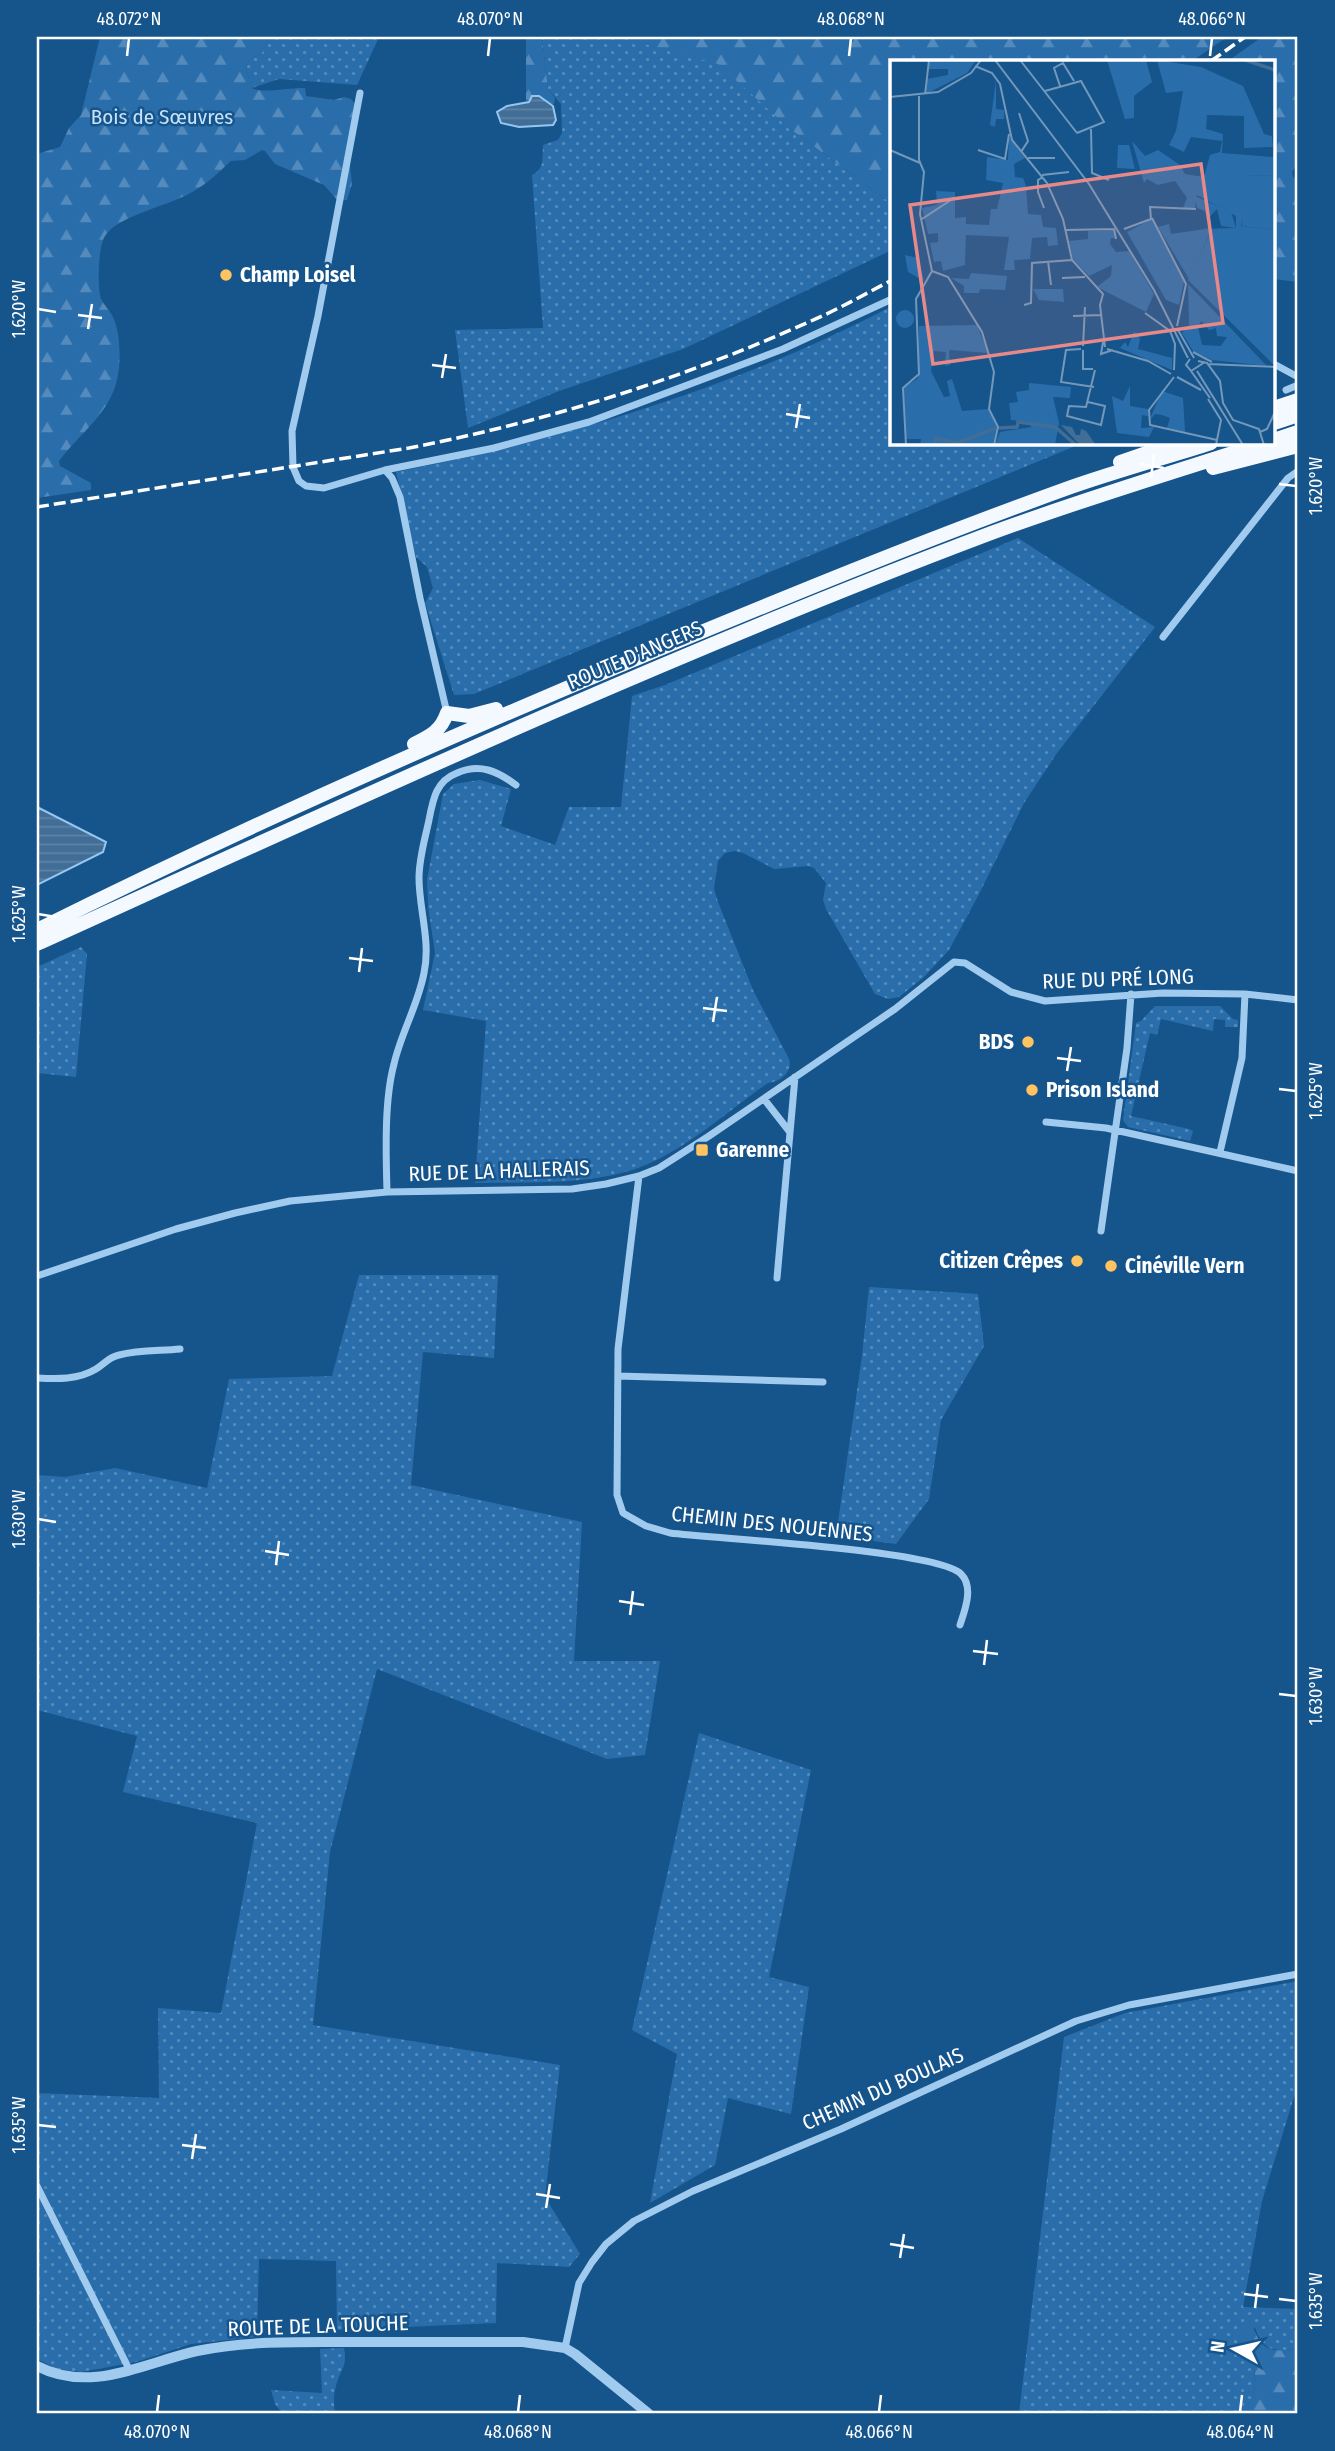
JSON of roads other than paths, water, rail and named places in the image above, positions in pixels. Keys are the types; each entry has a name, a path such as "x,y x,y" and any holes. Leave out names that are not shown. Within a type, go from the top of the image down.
{"highway":[{"path":"1276,407 1298,400"},
{"path":"1276,422 1298,415"},
{"path":"1276,439 1298,432"},
{"path":"1075,486 1090,473 1172,444"},
{"name":"ROUTE D'ANGERS","path":"37,930 337,788 535,700 812,587 1075,486 1208,444"},
{"name":"ROUTE D'ANGERS","path":"37,944 407,776 715,643 1047,513 1261,444"},
{"path":"1177,471 1202,470 1298,446"},
{"path":"337,788 348,775 430,736 441,728 447,713 469,716 513,703 535,700"}],"street":[{"path":"360,93 318,316 292,431 293,467 302,484 324,488 385,470 494,447 589,422 783,349 890,300"},
{"path":"1276,365 1298,377"},
{"path":"1286,390 1298,385"},
{"path":"385,470 397,487 400,498 447,713"},
{"path":"1163,637 1288,478 1298,471"},
{"path":"387,1192 390,1082 394,1062 424,973 427,949 419,878 435,793 445,778 463,770 483,768 494,771 516,785"},
{"name":"RUE DU PRÉ LONG","path":"948,965 962,962 1011,992 1045,1001 1131,993 1245,994 1298,1000"},
{"name":"RUE DE LA HALLERAIS","path":"37,1276 173,1230 235,1213 308,1199 387,1192 572,1189 639,1176 679,1155 764,1099 906,1002 948,965"},
{"path":"1101,1231 1131,1020 1131,993"},
{"path":"1220,1152 1242,1058 1245,994"},
{"path":"776,1278 795,1077"},
{"path":"764,1099 789,1131"},
{"path":"1046,1122 1117,1130 1298,1171"},
{"name":"CHEMIN DES NOUENNES","path":"639,1176 618,1349 617,1495 622,1513 670,1533 897,1555 951,1568 961,1574 968,1593 960,1625"},
{"path":"37,1378 83,1375 118,1355 180,1349"},
{"path":"618,1377 823,1382"},
{"name":"CHEMIN DU BOULAIS","path":"565,2348 579,2283 606,2245 634,2221 693,2191 841,2129 1076,2021 1129,2005 1298,1974"},
{"path":"37,2186 130,2371"},
{"name":"ROUTE DE LA TOUCHE","path":"37,2366 67,2377 86,2379 130,2371 196,2352 266,2343 523,2342 565,2348"},
{"path":"565,2348 649,2414"}],"railway":[{"path":"1212,60 1245,37"},
{"path":"37,507 409,448 512,425 614,396 713,362 821,316 890,281"}],"place":[{"name":"Champ Loisel","path":"226,275"},
{"name":"BDS","path":"1028,1042"},
{"name":"Prison Island","path":"1032,1090"},
{"name":"Garenne","path":"702,1150"},
{"name":"Citizen Crêpes","path":"1077,1261"},
{"name":"Cinéville Vern","path":"1111,1266"}],"park label":[{"name":"Bois de Sœuvres","path":"162,117"}]}
